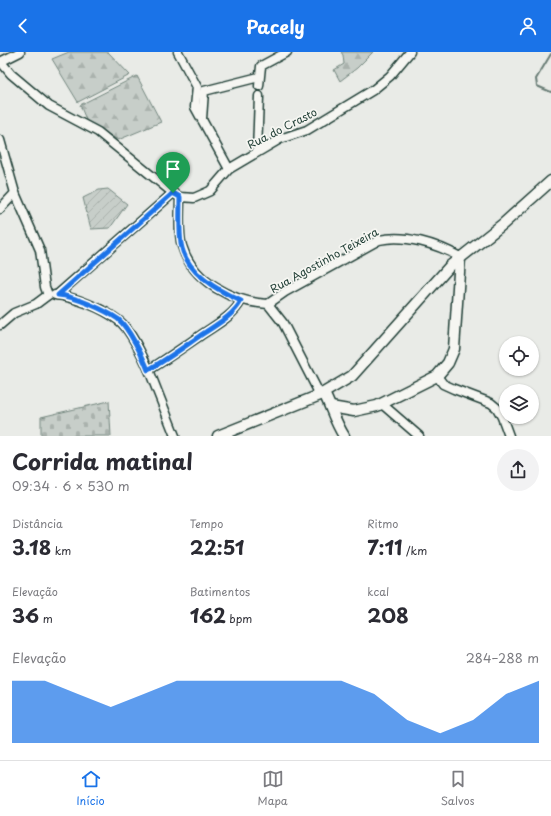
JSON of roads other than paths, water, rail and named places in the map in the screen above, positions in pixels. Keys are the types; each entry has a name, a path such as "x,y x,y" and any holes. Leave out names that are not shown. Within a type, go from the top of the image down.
{"street":[{"path":"20,52 0,62 11,74 49,106 98,132 176,195 181,244 190,265 208,283 241,301 268,304 283,323 322,394 331,407 335,422 344,436"},
{"path":"178,52 197,87 195,107 229,169"},
{"path":"259,86 261,66 287,52"},
{"name":"Rua do Crasto","path":"176,195 194,198 210,192 229,169 280,139 307,130 372,90 390,76 410,52"},
{"path":"202,121 204,91 259,77"},
{"path":"257,152 259,96"},
{"path":"0,140 15,193 40,250 45,287 48,294"},
{"path":"218,436 322,394 352,376 450,266 503,224 551,181"},
{"path":"0,209 15,193"},
{"path":"58,295 176,195"},
{"name":"Rua Agostinho Teixeira","path":"268,304 285,292 379,240 392,237 405,238 450,252 460,257"},
{"path":"331,407 354,411 382,404 437,376 448,363 454,349 460,257"},
{"path":"0,325 14,313 36,304 48,294 79,300 118,320 139,352 148,370 175,436"},
{"path":"148,370 182,350 224,320 237,308 241,301"},
{"path":"437,376 443,384 491,403 497,408 509,436"},
{"path":"382,404 420,436"}],"waterway":[{"path":"551,54 536,79 537,86 551,92"}]}
